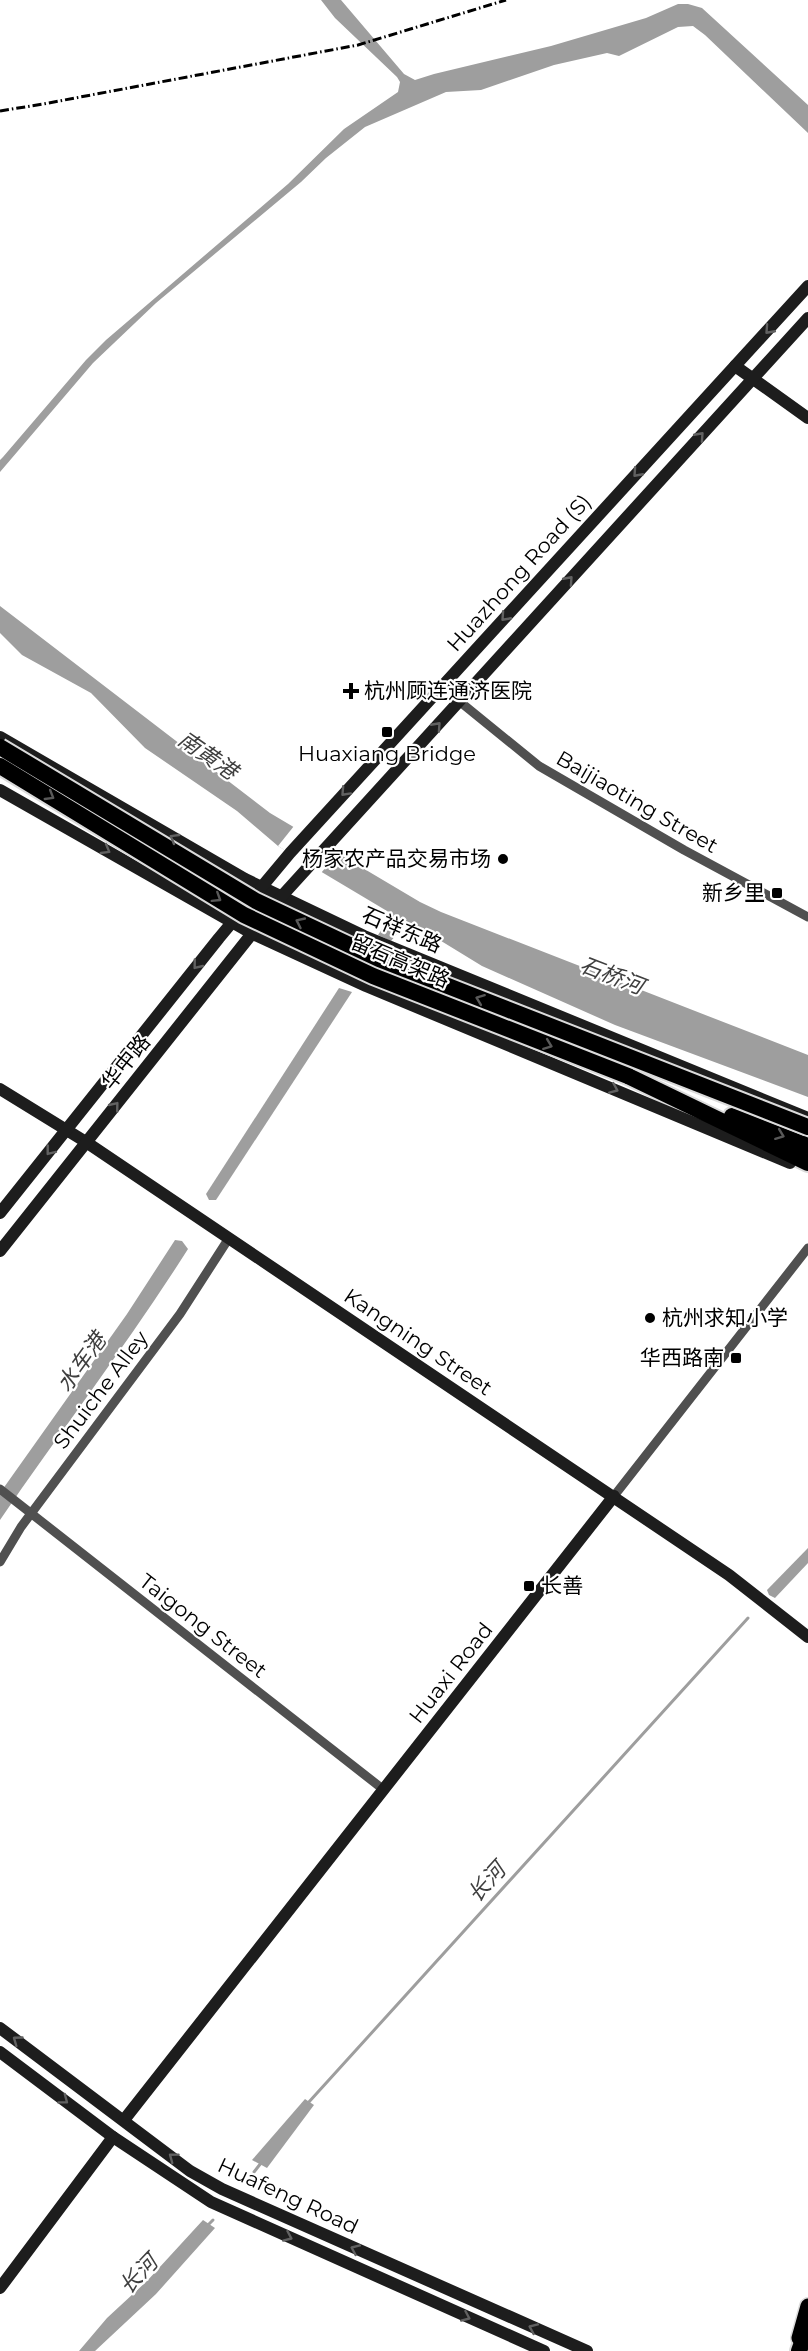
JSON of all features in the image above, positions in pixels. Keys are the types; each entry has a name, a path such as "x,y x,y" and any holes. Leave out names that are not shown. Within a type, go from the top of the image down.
{"highway":[{"path":"0,739 52,778"},
{"name":"留石高架路","path":"0,747 256,901 379,959 808,1127"},
{"name":"留石高架路","path":"0,766 244,915 373,976 808,1146"},
{"path":"628,1076 808,1163"},
{"path":"799,2351 808,2326"},
{"path":"806,2351 808,2344"}],"main road":[{"name":"Huazhong Road (S)","path":"261,887 808,286"},
{"name":"Huazhong Road (S)","path":"281,897 808,318"},
{"path":"735,366 808,418"},
{"name":"石祥东路","path":"0,739 281,897 393,949 808,1118"},
{"path":"0,790 253,934 366,986 808,1170"},
{"name":"华中路","path":"0,1213 261,887"},
{"name":"华中路","path":"0,1251 281,897"},
{"name":"Kangning Street","path":"0,1089 67,1129 614,1496 729,1575 808,1637"},
{"name":"Huaxi Road","path":"124,2120 614,1496"},
{"name":"Huafeng Road","path":"0,2028 190,2170 246,2201 587,2351"},
{"name":"Huafeng Road","path":"0,2052 113,2137 211,2202 544,2351"},
{"path":"0,2288 113,2137"},
{"path":"794,2351 808,2306"}],"street":[{"name":"Baijiaoting Street","path":"459,701 539,766 684,850 808,917"},
{"name":"Shuiche Alley","path":"0,1562 31,1514 180,1314 229,1238"},
{"name":"Huaxi Road","path":"614,1496 808,1248"},
{"name":"Taigong Street","path":"0,1489 384,1790"}],"shaded area":[{"path":"321,0 341,0 404,74 415,80 551,46 646,18 678,4 688,4 702,8 808,105 808,133 693,26 678,27 619,56 607,53 554,65 481,90 446,92 365,127 326,158 301,182 156,303 93,363 0,472 0,460 106,340 288,184 344,129 398,92 400,82 397,77 335,18"},
{"path":"0,606 270,813 420,902 441,912 808,1055 808,1097 615,1025 482,966 415,925 405,924 391,941 378,935 392,914 278,846 237,811 145,748 91,693 22,655 0,633"},
{"path":"339,988 352,992 216,1200 209,1200 206,1194"},
{"path":"175,1240 182,1241 188,1249 0,1520 0,1493 127,1314"},
{"path":"808,1548 808,1563 775,1598 769,1595 767,1590"},
{"path":"305,2099 314,2105 267,2168 252,2160"},
{"path":"203,2220 215,2228 156,2294 95,2351 79,2351 107,2318 147,2281"}],"pier":[{"path":"294,826 338,853 321,873 278,846"}],"waterway":[{"name":"长河","path":"308,2103 748,1618"},
{"name":"长河","path":"254,2172 261,2163"},
{"name":"长河","path":"206,2227 213,2220"}],"railway":[{"path":"0,111 358,45 506,0"}],"place":[{"name":"杭州顾连通济医院","path":"351,691"},
{"name":"Huaxiang Bridge","path":"387,732"},
{"name":"杨家农产品交易市场","path":"503,859"},
{"name":"新乡里","path":"777,893"},
{"name":"杭州求知小学","path":"650,1318"},
{"name":"华西路南","path":"736,1358"},
{"name":"长善","path":"529,1586"}],"water label":[{"name":"南黄港","path":"208,755"},
{"name":"石桥河","path":"612,975"},
{"name":"水车港","path":"81,1362"}]}
